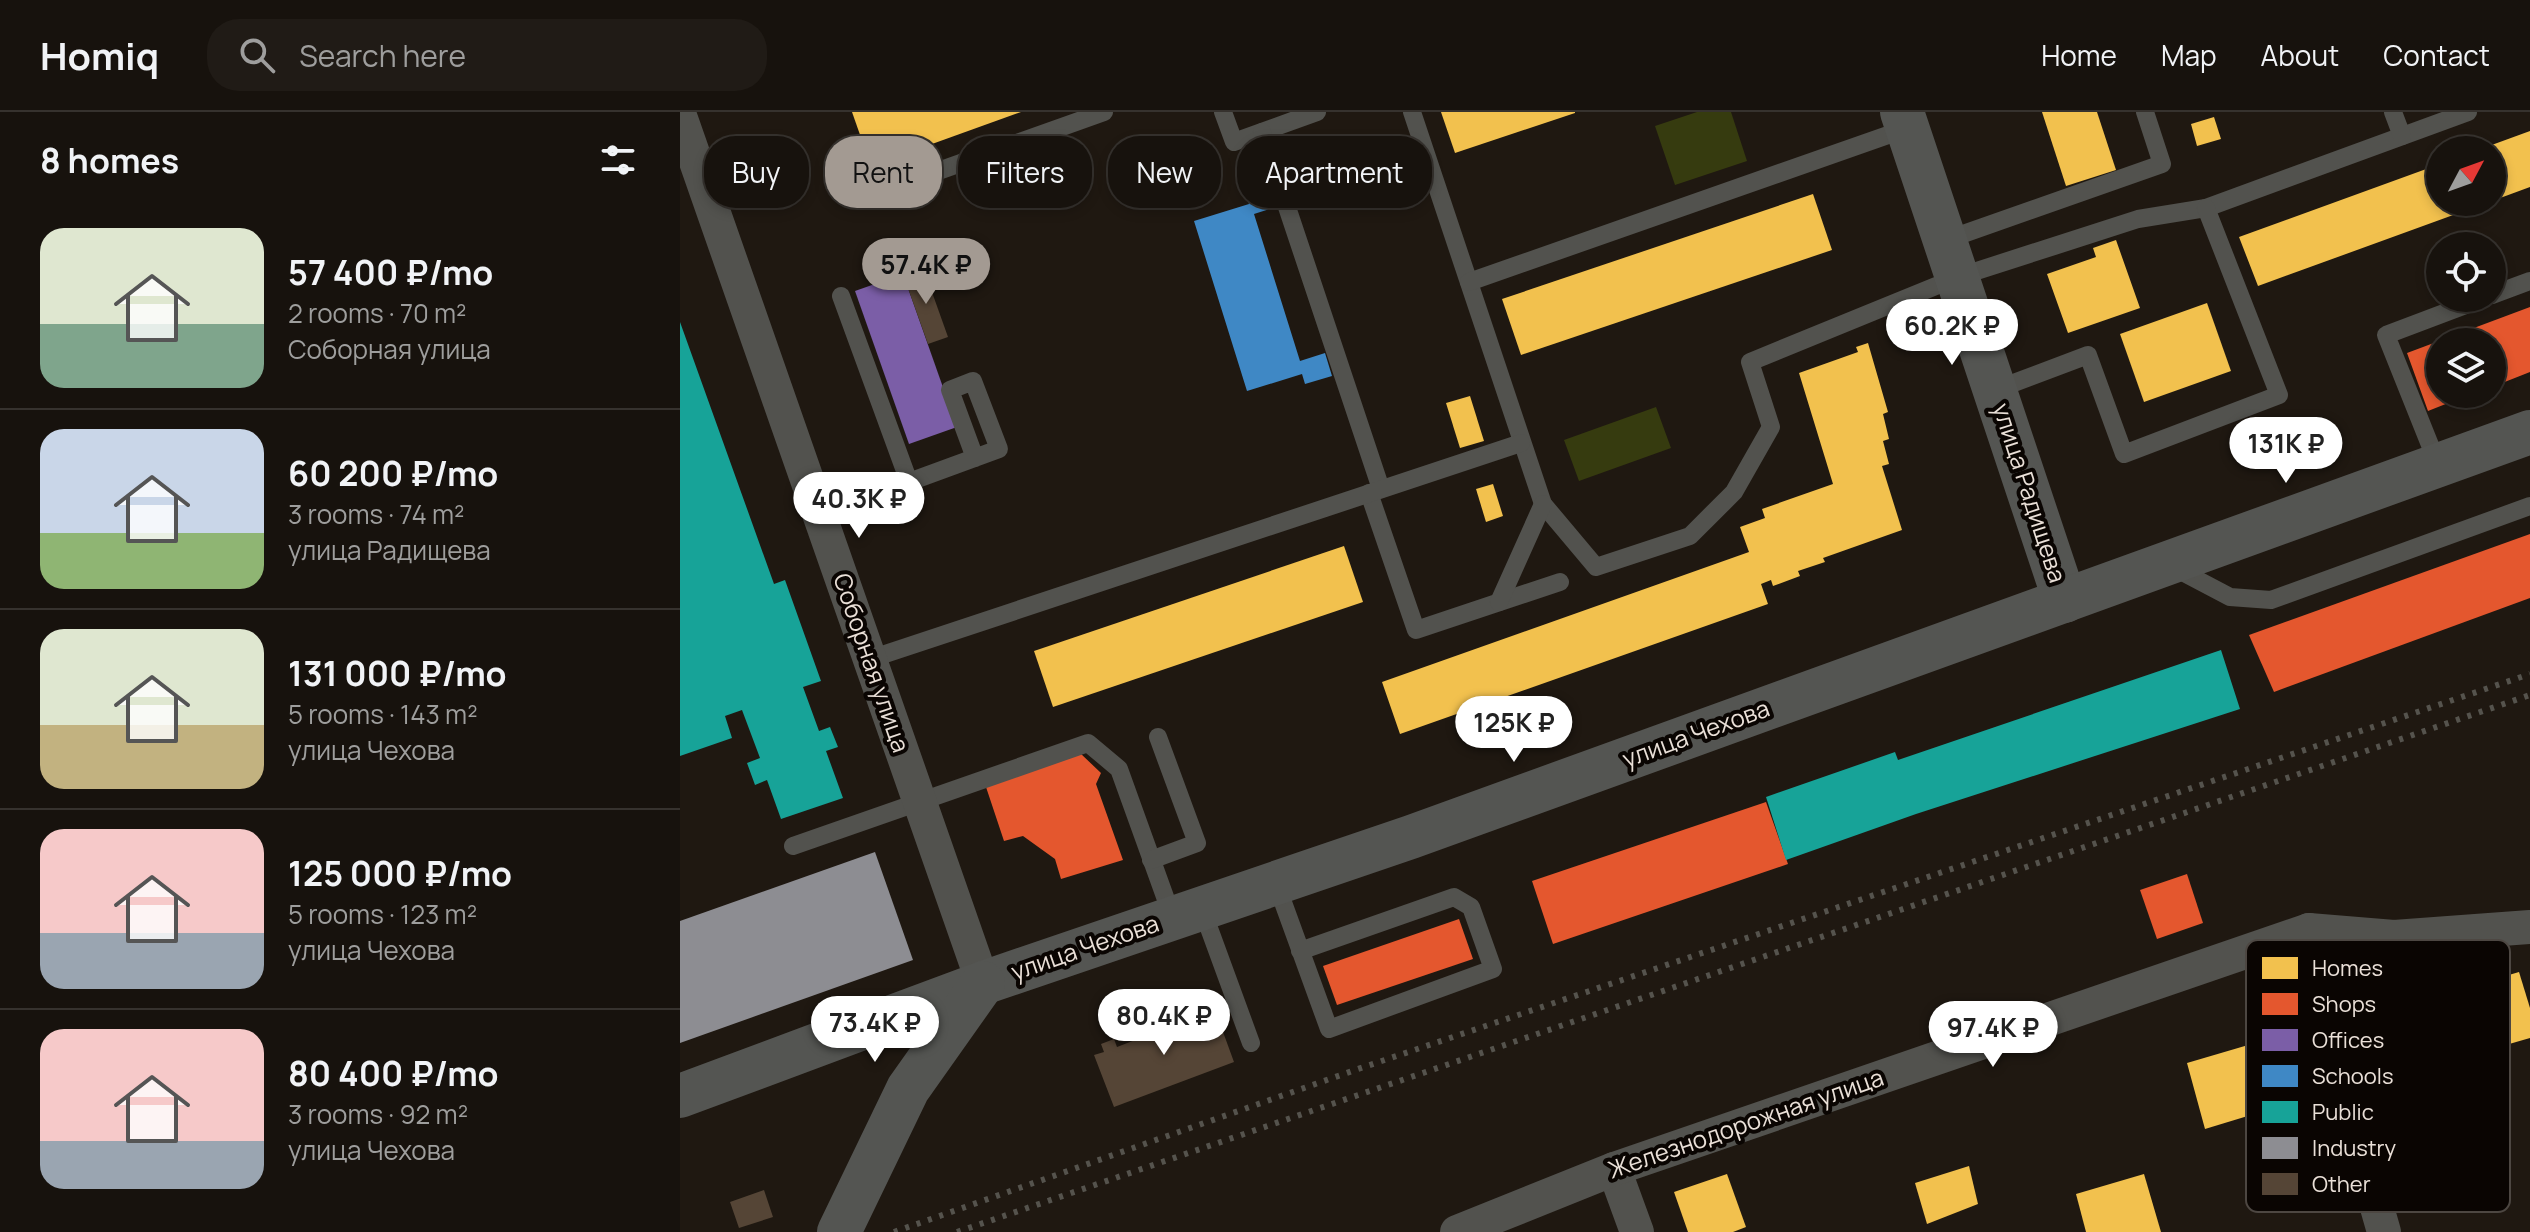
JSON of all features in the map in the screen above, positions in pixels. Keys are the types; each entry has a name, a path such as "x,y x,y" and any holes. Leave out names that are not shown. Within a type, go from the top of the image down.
{"street":[{"name":"Соборная улица","path":"680,116 983,983"},
{"name":"улица Радищева","path":"1905,120 2065,601"},
{"name":"улица Чехова","path":"680,1096 983,983 1276,883 2530,432"},
{"name":"Железнодорожная улица","path":"2280,940 2309,930 2394,937 2530,927"},
{"path":"2309,930 2311,940"},
{"name":"Железнодорожная улица","path":"1457,1232 1614,1169 2246,952"},
{"path":"839,1232 908,1089 983,983"},
{"path":"875,1022 906,1046 911,1064 908,1089"},
{"path":"1614,1169 1637,1232"},
{"path":"2378,1212 2384,1232"}],"lane":[{"path":"942,170 1104,112"},
{"path":"1223,112 1234,142 1317,112"},
{"path":"1412,112 1543,504 1596,567 1690,536 1734,492 1771,427 1750,362 1952,259 2162,164 2145,112"},
{"path":"2393,112 2402,136"},
{"path":"1952,259 2138,219 2206,208 2468,112"},
{"path":"1469,282 1905,120"},
{"path":"1262,132 1416,630 1560,582"},
{"path":"1995,390 2088,355 2124,454 2279,395 2206,208"},
{"path":"2506,290 2530,281"},
{"path":"841,296 909,482"},
{"path":"2438,465 2386,335 2447,312"},
{"path":"870,659 1521,443"},
{"path":"819,515 975,458"},
{"path":"1499,602 1543,504"},
{"path":"2167,564 2230,597 2271,600 2530,506"},
{"path":"1151,860 1197,843 1158,737"},
{"path":"793,846 1088,743 1119,769 1151,860 1187,914 1251,1043"},
{"path":"1276,883 1300,951 1329,1029 1493,969 1471,907 1454,897 1300,951"}],"green space":[{"path":"1697,112 1731,112 1747,161 1675,185 1655,126"},
{"path":"1656,407 1671,448 1579,481 1564,440"}],"building: Homes":[{"path":"852,112 1021,112 942,140 942,136 860,136"},
{"path":"1441,112 1575,112 1575,113 1455,153"},
{"path":"2042,112 2097,112 2116,170 2066,186"},
{"path":"2214,117 2221,139 2197,146 2191,124"},
{"path":"2530,131 2530,187 2506,196 2506,140"},
{"path":"2426,169 2426,216 2450,216 2258,286 2239,237"},
{"path":"1813,194 1832,250 1521,355 1502,299"},
{"path":"2116,240 2140,308 2068,333 2047,274 2096,257 2093,248"},
{"path":"2207,303 2231,371 2144,402 2120,334"},
{"path":"1868,343 1888,412 1883,414 1889,439 1883,441 1889,464 1882,466 1902,530 1823,558 1825,562 1798,571 1800,576 1773,586 1771,580 1761,584 1768,604 1400,734 1382,682 1749,552 1740,527 1765,518 1762,509 1833,484 1799,373 1858,352 1856,347"},
{"path":"1470,396 1484,441 1460,448 1446,403"},
{"path":"1493,484 1503,516 1486,522 1476,489"},
{"path":"1344,546 1363,602 1053,707 1034,651"},
{"path":"2519,972 2530,1008 2530,1038 2510,1044 2510,975"},
{"path":"2246,1046 2246,1117 2205,1129 2187,1063"},
{"path":"1969,1166 1978,1204 1927,1224 1915,1183"},
{"path":"1727,1174 1746,1227 1733,1232 1688,1232 1674,1192"},
{"path":"2144,1174 2161,1232 2086,1232 2076,1194"}],"building: Shops":[{"path":"2530,307 2530,372 2506,381 2506,328 2474,328"},
{"path":"2426,346 2426,405 2407,353"},
{"path":"2530,534 2530,598 2274,692 2249,635"},
{"path":"1080,753 1101,773 1096,784 1123,860 1061,879 1055,859 1023,836 1004,841 985,784"},
{"path":"1766,802 1788,864 1553,944 1532,881"},
{"path":"2187,874 2203,923 2157,939 2140,890"},
{"path":"1459,919 1473,959 1337,1005 1323,966"}],"building: Offices":[{"path":"903,274 957,427 909,444 855,291"}],"building: Schools":[{"path":"1237,208 1273,208 1254,214 1300,361 1325,353 1332,376 1305,384 1302,374 1247,391 1194,221"}],"building: Public":[{"path":"680,322 774,584 785,580 821,681 803,687 819,731 830,727 838,747 826,751 843,798 781,819 767,780 755,785 747,763 760,758 742,710 725,716 732,738 680,756"},
{"path":"2221,650 2240,709 1916,814 1786,860 1766,797 1895,752 1898,760"}],"building: Industry":[{"path":"875,852 913,960 680,1043 680,921"}],"building: Other":[{"path":"923,267 948,337 928,344 903,274"},
{"path":"1204,1003 1208,1012 1215,1010 1234,1062 1114,1107 1094,1055 1104,1052 1101,1044 1114,1039 1117,1047 1192,1018 1188,1009"},
{"path":"764,1190 773,1217 739,1228 730,1202"}],"railway":[{"path":"894,1232 1358,1069 2530,674"},
{"path":"957,1232 2530,695"}]}
